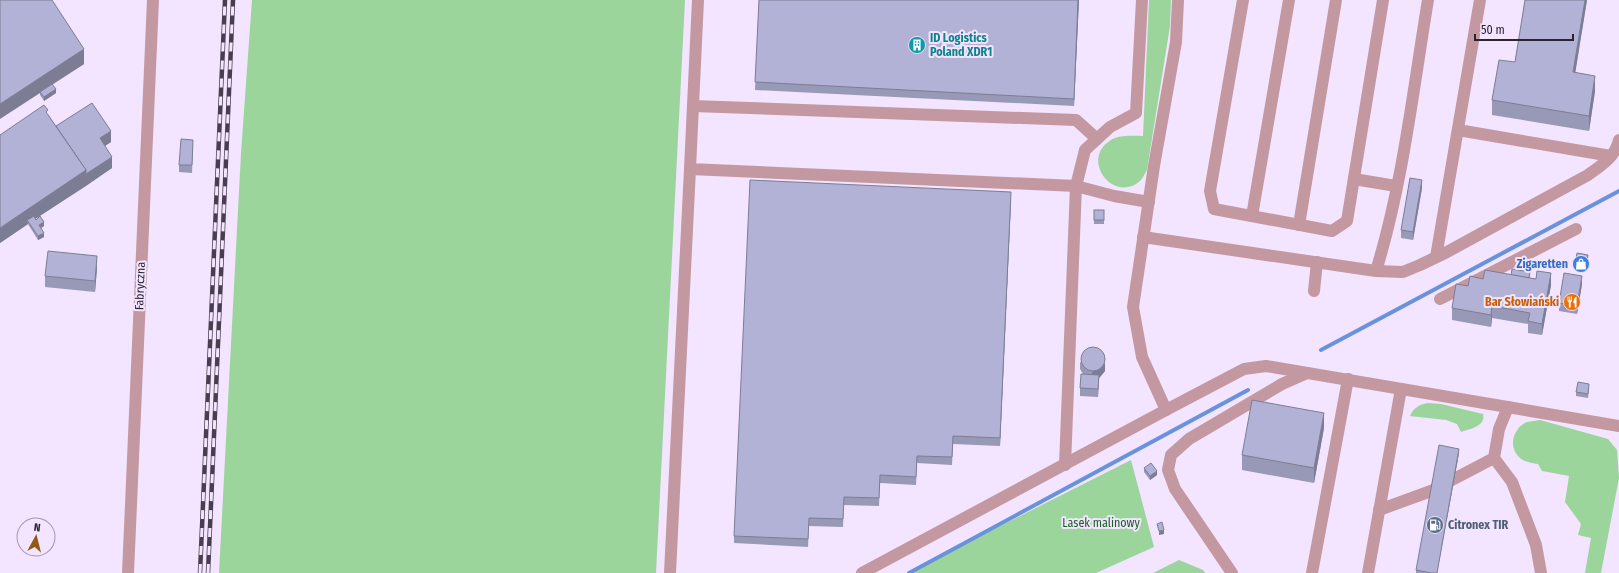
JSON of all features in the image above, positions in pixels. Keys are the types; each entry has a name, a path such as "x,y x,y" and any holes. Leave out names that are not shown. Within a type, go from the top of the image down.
{"street":[{"name":"Fabryczna","path":"128,573 153,0"},
{"path":"670,573 698,0"},
{"path":"1065,465 1076,186 1085,150 1110,127 1136,112 1142,0"},
{"path":"1166,410 1142,357 1133,307 1143,237 1176,42 1178,0"},
{"path":"1243,0 1210,191 1214,209 1332,231 1347,221 1383,0"},
{"path":"1252,216 1289,0"},
{"path":"1299,225 1336,0"},
{"path":"1376,271 1387,233 1428,0"},
{"path":"1436,257 1480,0"},
{"path":"693,106 1076,120 1097,139"},
{"path":"1458,130 1611,156"},
{"path":"1143,237 1376,271 1402,272 1436,257 1588,175 1611,156 1617,148 1619,140"},
{"path":"690,169 1076,186 1114,196 1149,202"},
{"path":"1354,179 1396,186"},
{"path":"1440,300 1576,229"},
{"path":"1314,291 1317,262"},
{"path":"862,573 1244,369 1266,366 1619,426"},
{"path":"1232,573 1175,488 1168,470 1171,455 1189,439 1282,384 1307,373"},
{"path":"1312,573 1348,379"},
{"path":"1368,573 1401,389"},
{"path":"1508,407 1499,429 1494,458 1512,482 1536,545 1541,573"},
{"path":"1379,510 1431,491 1494,458"}],"green space":[{"path":"252,0 685,0 656,573 219,573 241,153"},
{"path":"1149,0 1171,0 1170,26 1147,170 1140,181 1129,187 1119,187 1110,182 1103,175 1099,165 1099,155 1104,146 1115,138 1125,136 1143,136"},
{"path":"1428,403 1441,404 1483,414 1483,418 1480,424 1461,432 1457,424 1446,420 1410,416 1413,410 1417,407"},
{"path":"1540,420 1608,439 1617,450 1619,478 1601,573 1585,573 1591,538 1578,535 1581,524 1565,502 1569,476 1542,471 1538,464 1522,460 1515,452 1513,447 1514,437 1522,424"},
{"name":"Lasek malinowy","path":"1131,460 1154,547 1096,573 907,573"},
{"path":"1179,560 1203,570 1205,573 1153,573"}],"building":[{"path":"0,0 52,0 84,49 0,104"},
{"name":"ID Logistics Poland XDR1","path":"759,0 1078,0 1074,99 755,82"},
{"path":"1525,0 1585,0 1573,72 1595,76 1589,116 1492,100 1499,60 1515,62"},
{"path":"52,84 56,89 44,97 40,92"},
{"path":"92,103 111,131 100,138 112,157 86,174 86,170 56,126"},
{"path":"44,105 48,110 46,112 86,170 0,228 0,135"},
{"path":"181,139 193,140 192,165 179,165"},
{"path":"1410,178 1422,180 1413,232 1401,230"},
{"path":"750,180 1011,192 1000,438 953,436 952,457 917,456 916,477 880,475 879,498 844,497 843,519 809,518 808,539 734,536"},
{"path":"1094,210 1104,210 1104,220 1094,220"},
{"path":"34,216 36,220 40,216 44,222 39,225 44,233 38,236 27,220"},
{"path":"48,251 97,256 95,281 45,276"},
{"name":"Zigaretten","path":"1577,253 1588,255 1586,267 1575,265"},
{"path":"1512,269 1530,272 1529,278 1511,275"},
{"path":"1485,270 1536,279 1537,271 1551,273 1542,324 1528,321 1530,313 1492,306 1491,315 1452,308 1456,284 1468,286 1470,276 1483,279"},
{"path":"1564,273 1582,276 1577,306 1559,303"},
{"path":"1093,347 1102,350 1105,359 1102,368 1093,371 1084,368 1081,359 1084,350"},
{"path":"1081,374 1099,375 1098,389 1080,388"},
{"path":"1578,382 1589,384 1588,394 1576,392"},
{"path":"1252,400 1324,413 1314,468 1242,455"},
{"path":"1439,445 1459,449 1437,573 1431,573 1416,570"},
{"path":"1151,463 1157,471 1150,476 1144,468"},
{"path":"1162,522 1164,530 1159,531 1157,524"}],"waterway":[{"path":"1321,350 1619,191"},
{"path":"909,573 1248,390"}],"railway":[{"path":"200,573 225,0"},
{"path":"208,573 233,0"}],"place":[{"name":"ID Logistics Poland XDR1","path":"917,45"},
{"name":"Zigaretten","path":"1581,264"},
{"name":"Bar Słowiański","path":"1572,302"},
{"name":"Citronex TIR","path":"1435,525"}]}
